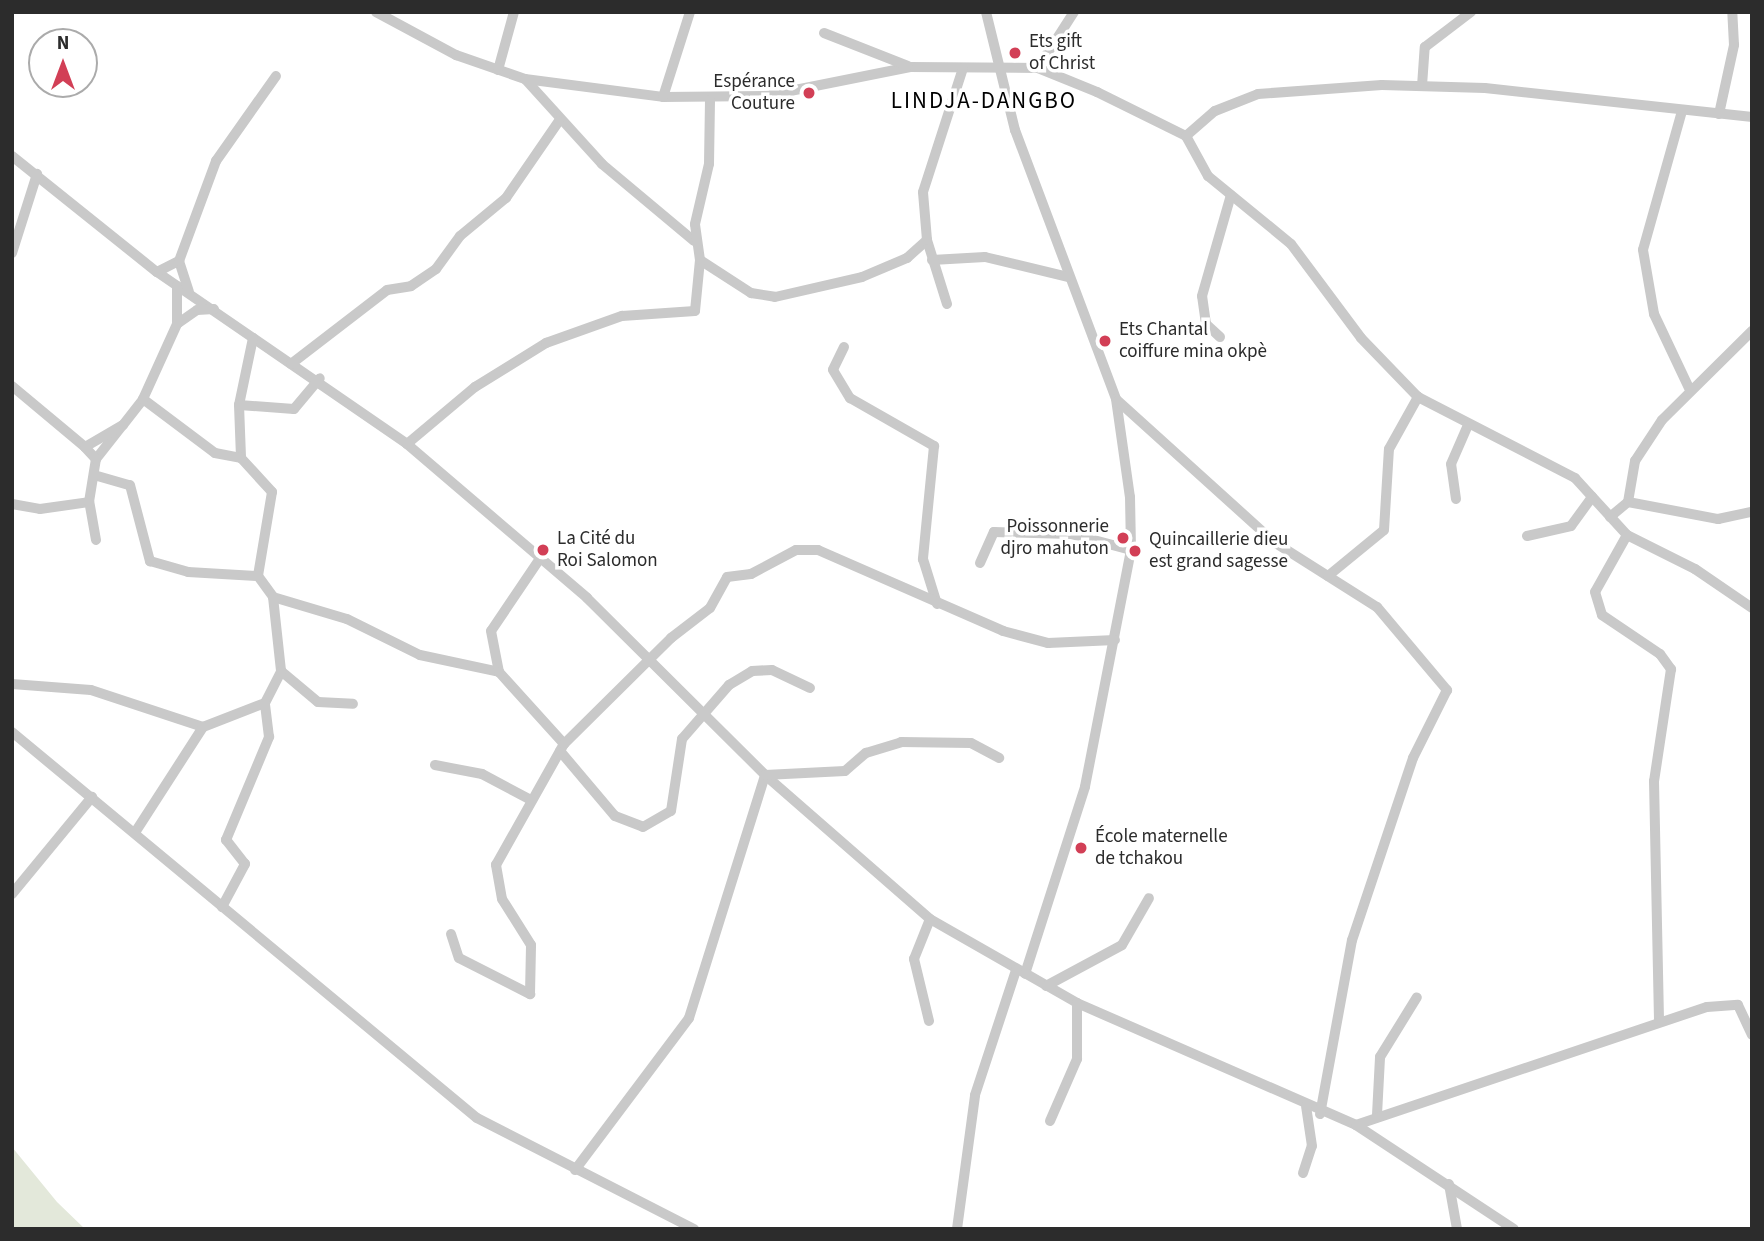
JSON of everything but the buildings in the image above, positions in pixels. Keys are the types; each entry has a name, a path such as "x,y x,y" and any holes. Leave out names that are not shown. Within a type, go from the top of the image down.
{"street":[{"path":"376,12 498,70 525,79 663,97 710,100 794,92 910,67 1038,68 1186,136 1208,176 1291,244 1361,338 1418,397 1574,478 1628,535 1695,569 1752,608"},
{"path":"498,70 514,12"},
{"path":"663,97 690,12"},
{"path":"957,1229 975,1095 1084,787 1131,550 1127,448 1116,399 1014,130 1002,68 986,12"},
{"path":"1038,68 1074,12"},
{"path":"1422,86 1425,47 1471,12"},
{"path":"1719,114 1734,45 1732,12"},
{"path":"824,33 910,67"},
{"path":"947,304 927,240 923,192 963,68"},
{"path":"190,294 179,261 216,161 276,76"},
{"path":"525,79 559,121 694,241"},
{"path":"1186,136 1215,111 1258,94 1422,86 1752,117"},
{"path":"407,444 475,387 546,343 622,316 695,311 700,260 694,241 709,164 710,100"},
{"path":"1682,111 1643,250 1654,314 1689,388"},
{"path":"291,365 387,290 411,286 436,269 460,236 506,198 559,121"},
{"path":"12,156 156,272 214,309 291,365 320,379 407,444 541,557 650,660 765,775 930,919 1077,1003 1320,1114 1356,1125 1514,1229"},
{"path":"12,253 37,174"},
{"path":"1220,337 1206,324 1202,296 1231,195"},
{"path":"700,260 751,293 775,297 862,277 907,258 927,240"},
{"path":"932,260 985,257 1068,277"},
{"path":"156,272 179,261"},
{"path":"96,540 89,502 96,459 143,399 177,324 182,297 177,285"},
{"path":"177,324 197,310 214,309"},
{"path":"1610,517 1628,502 1635,460 1689,388 1752,331"},
{"path":"241,458 239,405 253,338"},
{"path":"844,347 833,370 849,398 934,446 923,559 937,604"},
{"path":"239,405 294,409 320,379"},
{"path":"12,386 96,459"},
{"path":"1328,576 1384,530 1389,449 1418,397"},
{"path":"143,399 215,453 241,458 272,492 258,576 273,597 281,671 265,703 269,737 226,840 244,864 222,907"},
{"path":"1116,399 1235,510 1377,607 1447,696 1413,758 1352,940 1320,1114"},
{"path":"85,447 123,425"},
{"path":"1456,499 1451,464 1468,425"},
{"path":"94,475 130,485 150,561 188,572 258,576"},
{"path":"1527,536 1571,526 1592,497"},
{"path":"12,504 40,509 89,502"},
{"path":"1628,502 1718,519 1752,512"},
{"path":"980,563 994,532 1071,534 1131,550"},
{"path":"1628,535 1595,592 1602,615 1660,654 1671,669 1654,780 1659,1021"},
{"path":"451,934 459,958 530,994 531,945 502,899 496,865 529,799 562,748 650,660 710,608 727,577 751,574 796,550 836,555 937,604 1048,643 1115,640"},
{"path":"541,557 491,627 499,672 615,816 643,827 671,811 682,740 752,671 772,670 810,688"},
{"path":"273,597 356,622 420,655 499,672"},
{"path":"281,671 318,702 353,704"},
{"path":"12,684 91,690 203,727"},
{"path":"136,831 203,727 265,703"},
{"path":"12,732 136,831 222,907 477,1118 694,1229"},
{"path":"765,775 845,771 866,753 901,742 971,743 999,758"},
{"path":"435,765 482,774 529,799"},
{"path":"575,1170 689,1018 765,775"},
{"path":"12,894 92,797"},
{"path":"1046,986 1122,945 1149,898"},
{"path":"929,1021 914,959 930,919"},
{"path":"1377,1115 1380,1057 1417,997"},
{"path":"1050,1121 1077,1059 1077,1003"},
{"path":"1356,1125 1377,1115 1659,1021 1730,1003 1738,1005 1752,1035"},
{"path":"1303,1173 1312,1146 1306,1106"},
{"path":"1449,1184 1457,1229"}],"shaded area":[{"path":"12,1147 57,1202 85,1229 12,1229"}],"place":[{"name":"Ets gift of Christ","path":"1015,53"},
{"name":"Espérance Couture","path":"809,93"},
{"name":"Ets Chantal coiffure mina okpè","path":"1105,341"},
{"name":"Poissonnerie djro mahuton","path":"1123,538"},
{"name":"La Cité du Roi Salomon","path":"543,550"},
{"name":"Quincaillerie dieu est grand sagesse","path":"1135,551"},
{"name":"École maternelle de tchakou","path":"1081,848"}],"district":[{"name":"LINDJA-DANGBO","path":"984,101"}]}
